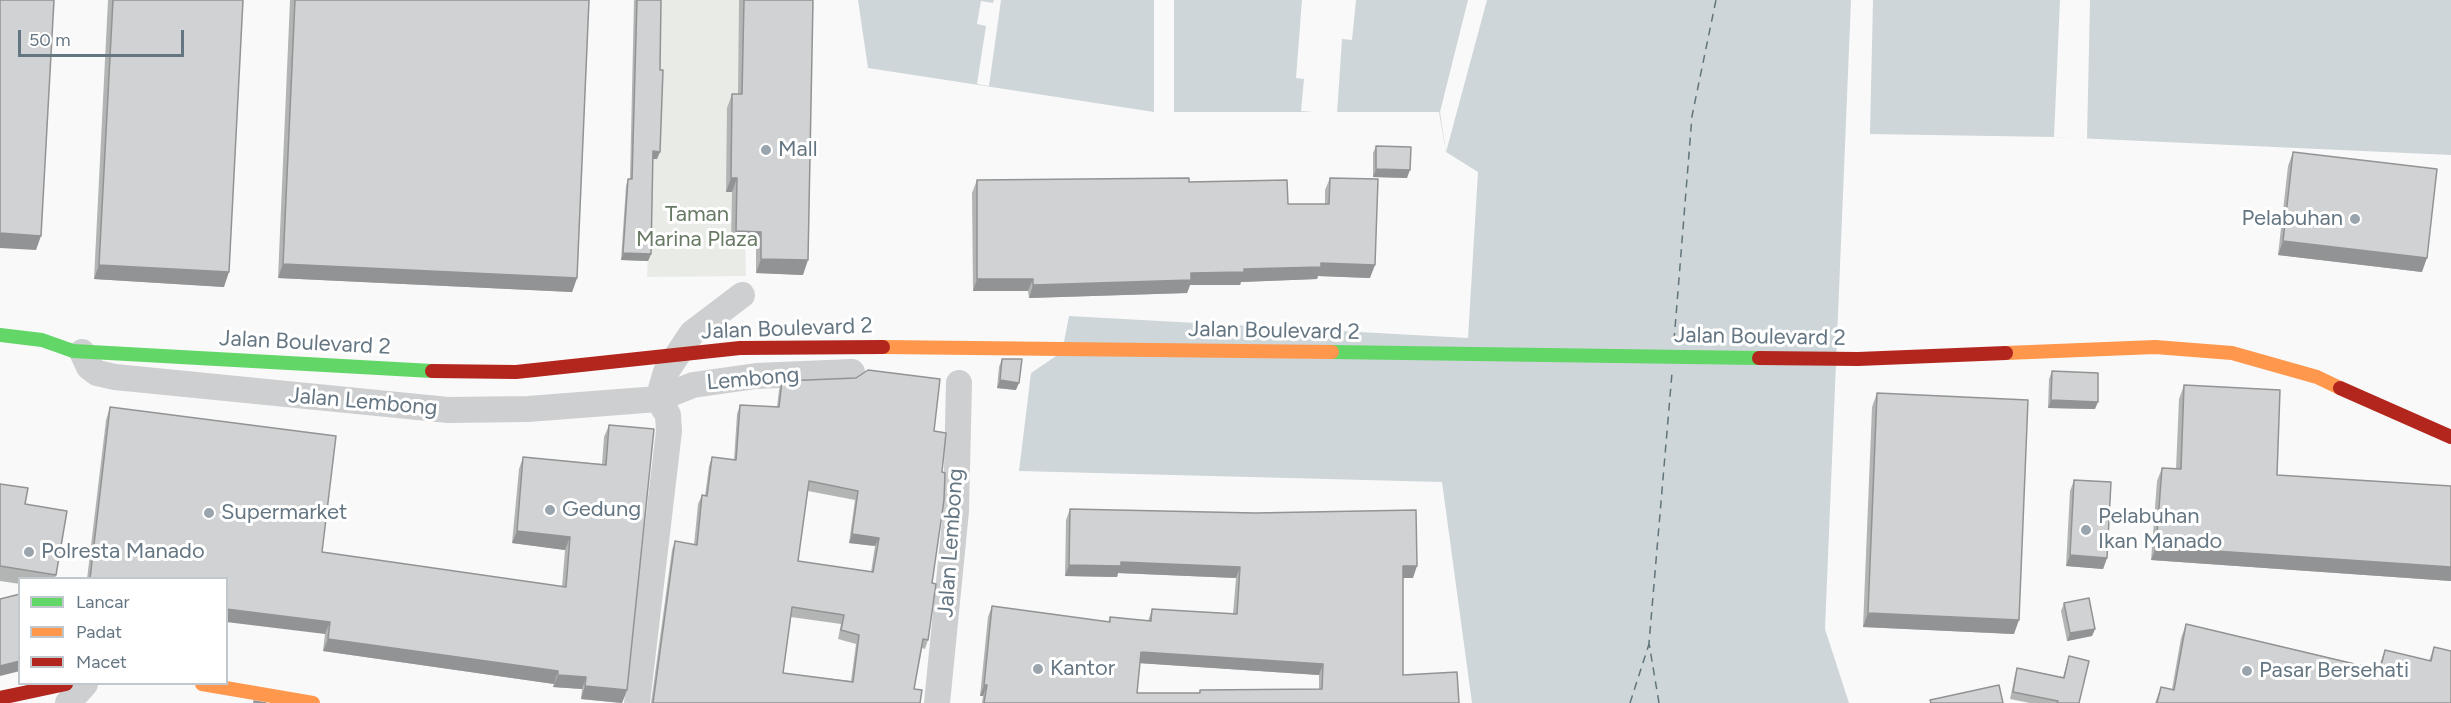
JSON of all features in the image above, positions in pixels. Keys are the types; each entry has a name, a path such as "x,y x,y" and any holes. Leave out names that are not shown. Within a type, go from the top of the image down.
{"main road":[{"path":"0,335 42,340 86,352"},
{"name":"Jalan Boulevard 2","path":"86,352 397,369 516,372 740,348 834,345 1858,359 2155,347 2232,353 2273,363 2317,377 2412,422 2451,437"},
{"path":"45,358 86,352"},
{"path":"0,698 56,685"},
{"path":"208,685 313,703"}],"street":[{"path":"637,703 669,431 668,415 658,399 666,372 692,333 742,295"},
{"name":"Jalan Lembong","path":"86,352 88,367 98,373 115,377 417,409 528,409 658,399"},
{"name":"Lembong","path":"658,399 683,387 703,383 756,376 852,372"},
{"name":"Jalan Lembong","path":"937,703 956,511 959,383"},
{"path":"68,703 84,685"}],"green space":[{"name":"Taman Marina Plaza","path":"658,0 739,0 746,276 647,277"}],"shaded area":[{"path":"858,0 1851,0 1825,629 1849,703 1472,703 1442,482 1019,471 1031,373 1062,352 1069,316 1468,338 1478,172 1446,152 1439,112 1154,112 868,68"},
{"path":"1873,0 2451,0 2451,155 2054,137 1870,134"}],"pier":[{"path":"994,0 1001,0 989,86 977,84 986,26 977,24 981,1 993,3"},
{"path":"1154,0 1174,0 1174,112 1154,112"},
{"path":"1302,0 1356,0 1352,40 1342,39 1337,114 1301,111 1304,79 1296,78"},
{"path":"1468,0 1487,0 1446,152 1440,112"},
{"path":"2060,0 2090,0 2087,139 2054,137"}],"building":[{"path":"0,0 54,0 41,236 0,233"},
{"path":"113,0 243,0 229,272 99,265"},
{"path":"295,0 589,0 577,278 283,264"},
{"path":"637,0 661,0 660,70 663,70 660,152 653,151 651,254 623,253 628,179 632,179"},
{"name":"Mall","path":"744,0 813,0 808,260 761,259 761,232 736,231 737,178 731,178 732,94 742,94"},
{"path":"1376,146 1411,147 1410,170 1376,169"},
{"name":"Pelabuhan","path":"2293,152 2437,169 2427,258 2283,241"},
{"path":"1189,178 1189,182 1287,180 1288,204 1329,204 1330,178 1378,179 1375,265 1321,263 1321,267 1191,273 1191,280 1033,285 1033,279 977,279 977,180"},
{"path":"1002,359 1022,359 1019,383 1000,380"},
{"path":"868,370 940,379 934,431 946,433 942,472 945,473 944,500 932,583 936,584 928,640 923,639 914,689 922,690 920,703 653,703 675,541 697,545 702,495 707,496 712,457 736,460 740,405 779,407 782,381 856,378","holes":["809,481 858,491 852,534 879,538 873,572 798,561","792,607 844,615 841,630 859,635 853,682 783,673"]},
{"path":"2052,371 2098,373 2098,402 2051,400"},
{"path":"2184,385 2280,390 2277,475 2451,486 2451,567 2156,547 2162,468 2181,469"},
{"path":"1877,393 2028,400 2019,620 1868,613"},
{"path":"110,407 336,436 322,552 566,587 570,537 517,531 523,457 606,465 609,425 654,429 627,690 585,686 586,677 558,675 558,671 328,639 330,622 228,609 228,577 90,577"},
{"name":"Pelabuhan Ikan Manado","path":"2074,480 2111,482 2107,558 2070,555"},
{"name":"Polresta Manado","path":"0,484 28,488 25,504 67,511 56,575 0,566"},
{"path":"1070,509 1255,513 1416,510 1417,566 1403,566 1403,675 1457,672 1459,703 984,703 992,606 1110,622 1110,617 1151,621 1152,609 1237,614 1240,567 1121,562 1121,566 1069,565","holes":["1141,652 1323,664 1322,689 1137,693"]},
{"path":"18,594 18,662 0,666 0,599"},
{"path":"2089,598 2095,629 2070,633 2064,603"},
{"name":"Pasar Bersehati","path":"2186,624 2380,670 2385,650 2431,661 2434,647 2451,651 2451,703 2157,703 2161,687 2174,690"},
{"path":"2069,656 2089,661 2079,703 2057,703 2058,701 2013,692 2017,668 2064,678"},
{"path":"1999,685 2003,703 1931,703 1930,700"}],"ferry route":[{"path":"1674,341 1692,116 1716,0"},
{"path":"1659,703 1649,643 1672,373"},
{"path":"1630,703 1649,644"}],"traffic: fast":[{"path":"0,335 42,340 73,351 432,371"},
{"path":"1332,352 1759,358"}],"traffic: slow":[{"path":"883,347 1332,352"},
{"path":"2006,353 2155,347 2232,353 2317,377 2340,388"},
{"path":"208,685 313,703"}],"traffic: jam":[{"path":"432,371 516,372 740,348 883,347"},
{"path":"1759,358 1858,359 2006,353"},
{"path":"2340,388 2451,437"},
{"path":"0,698 61,685"}],"place":[{"name":"Mall","path":"766,150"},
{"name":"Pelabuhan","path":"2355,219"},
{"name":"Gedung","path":"550,510"},
{"name":"Supermarket","path":"209,513"},
{"name":"Pelabuhan Ikan Manado","path":"2086,530"},
{"name":"Polresta Manado","path":"29,552"},
{"name":"Kantor","path":"1038,669"},
{"name":"Pasar Bersehati","path":"2247,671"}]}
